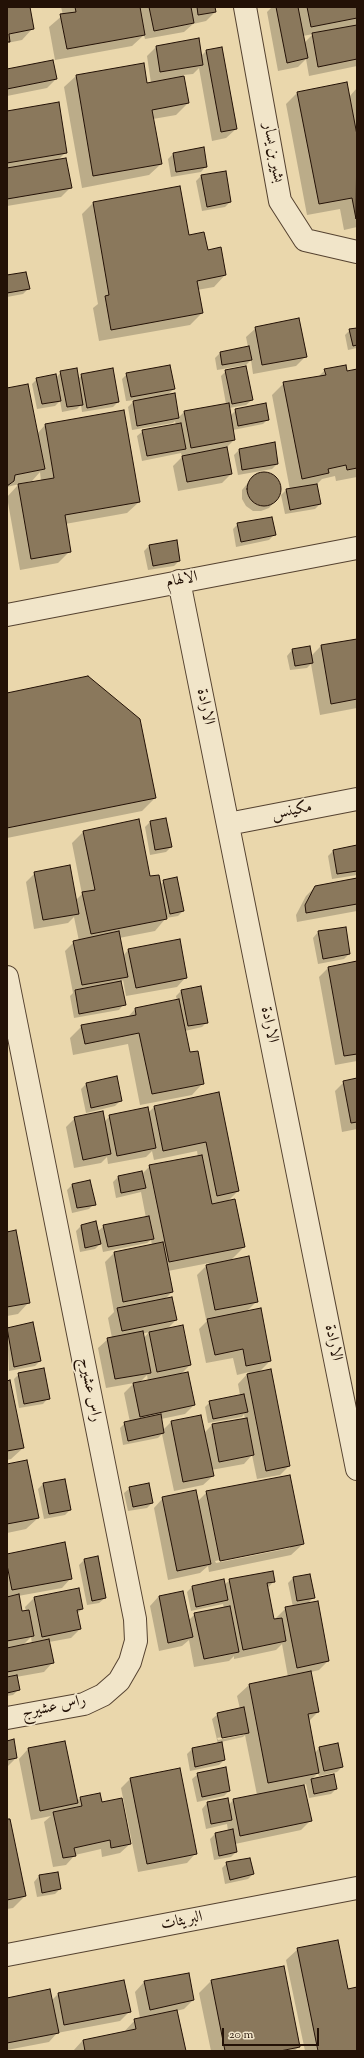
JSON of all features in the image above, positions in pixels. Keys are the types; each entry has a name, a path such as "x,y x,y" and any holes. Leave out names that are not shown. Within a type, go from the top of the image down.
{"street":[{"name":"بشير بن يسار","path":"245,7 280,201 305,240 357,252"},
{"name":"الالهام","path":"7,615 357,548"},
{"name":"الارادة","path":"179,581 357,1469"},
{"name":"مكينس","path":"228,824 357,800"},
{"name":"راس عشيرج","path":"7,977 135,1619 136,1641 130,1662 119,1680 103,1695 84,1704 7,1718"},
{"name":"البريثات","path":"7,1955 357,1888"}],"building":[{"path":"7,7 30,7 34,29 9,34 10,42 7,42"},
{"path":"75,7 140,7 145,35 67,49 60,14 76,12"},
{"path":"149,7 191,7 194,23 154,31"},
{"path":"197,7 215,7 216,12 198,15"},
{"path":"276,7 298,7 308,58 287,63"},
{"path":"307,7 357,7 357,18 311,27"},
{"path":"357,25 357,59 318,67 312,33"},
{"path":"199,38 203,65 160,72 156,46"},
{"path":"222,47 237,129 221,132 206,50"},
{"path":"53,60 57,79 7,89 7,69"},
{"path":"144,63 147,83 184,76 189,103 152,110 162,164 93,176 76,75"},
{"path":"347,82 357,135 356,219 352,198 319,204 297,92"},
{"path":"59,102 67,153 7,163 7,111"},
{"path":"204,147 207,167 176,172 173,153"},
{"path":"66,158 72,188 7,199 7,168"},
{"path":"226,171 231,202 207,207 201,175"},
{"path":"180,186 189,235 204,232 208,250 221,247 226,275 197,281 203,313 111,330 105,296 109,295 93,202"},
{"path":"26,272 30,289 7,293 7,275"},
{"path":"299,318 307,357 262,365 255,327"},
{"path":"357,328 357,345 353,346 349,329"},
{"path":"249,346 252,360 222,365 220,352"},
{"path":"170,365 175,389 131,397 126,373"},
{"path":"346,365 347,371 357,369 357,468 347,470 346,465 328,469 329,473 302,479 283,382 326,375 324,369"},
{"path":"246,366 253,400 232,404 225,370"},
{"path":"77,368 83,405 67,407 60,371"},
{"path":"113,368 119,402 87,408 81,374"},
{"path":"56,374 61,401 42,404 36,378"},
{"path":"28,384 45,469 15,475 14,481 7,486 7,388"},
{"path":"175,393 179,418 137,426 133,401"},
{"path":"229,403 235,440 191,448 184,411"},
{"path":"266,403 269,420 238,426 235,409"},
{"path":"124,410 140,502 65,515 71,552 31,559 18,484 54,478 45,424"},
{"path":"181,423 186,449 147,456 142,430"},
{"path":"275,442 278,464 242,470 239,449"},
{"path":"227,447 232,474 187,482 182,456"},
{"path":"261,472 267,472 271,473 278,479 281,489 280,496 274,503 267,506 261,506 257,505 250,499 247,492 247,486 248,482 254,475"},
{"path":"317,484 321,504 290,510 286,489"},
{"path":"272,517 276,535 241,542 237,523"},
{"path":"177,540 180,561 153,566 149,545"},
{"path":"357,639 357,699 331,704 321,645"},
{"path":"310,646 313,663 295,666 292,649"},
{"path":"88,676 140,719 156,798 7,828 7,693"},
{"path":"166,818 172,847 155,850 150,821"},
{"path":"139,819 150,876 159,875 167,919 91,934 82,892 95,890 83,831"},
{"path":"357,845 357,871 337,874 333,850"},
{"path":"70,865 79,914 43,920 34,872"},
{"path":"177,877 184,911 170,914 163,880"},
{"path":"357,878 357,904 306,913 305,905 315,886"},
{"path":"346,927 350,954 323,959 318,931"},
{"path":"119,931 128,977 82,985 73,941"},
{"path":"180,939 187,978 136,988 128,949"},
{"path":"357,961 357,1054 344,1056 328,967"},
{"path":"121,981 126,1005 79,1014 75,990"},
{"path":"201,986 208,1023 188,1026 181,990"},
{"path":"179,999 190,1052 198,1051 204,1084 152,1094 139,1033 85,1044 81,1025 136,1015 135,1008"},
{"path":"117,1076 122,1101 91,1108 86,1083"},
{"path":"357,1078 357,1122 351,1123 343,1081"},
{"path":"219,1092 239,1191 217,1196 206,1142 163,1151 154,1106"},
{"path":"148,1107 156,1148 117,1156 109,1115"},
{"path":"103,1111 111,1154 83,1160 74,1117"},
{"path":"202,1155 212,1204 235,1199 245,1247 169,1262 149,1165"},
{"path":"142,1171 146,1188 121,1193 118,1176"},
{"path":"90,1180 96,1205 77,1208 72,1184"},
{"path":"149,1216 154,1239 108,1247 103,1225"},
{"path":"96,1221 101,1244 85,1248 81,1225"},
{"path":"16,1230 30,1303 7,1307 7,1232"},
{"path":"163,1242 173,1292 123,1302 114,1252"},
{"path":"249,1256 258,1302 215,1310 206,1265"},
{"path":"172,1297 177,1320 122,1331 117,1308"},
{"path":"261,1308 271,1361 246,1366 243,1349 215,1355 207,1319"},
{"path":"33,1322 41,1361 14,1367 7,1328"},
{"path":"183,1325 191,1365 157,1372 149,1332"},
{"path":"143,1331 151,1373 115,1379 107,1338"},
{"path":"44,1368 50,1399 24,1404 18,1373"},
{"path":"271,1369 290,1466 266,1471 247,1374"},
{"path":"188,1372 195,1405 140,1417 133,1383"},
{"path":"10,1380 24,1448 7,1451 7,1381"},
{"path":"244,1394 248,1412 213,1419 209,1401"},
{"path":"161,1414 164,1433 128,1441 124,1422"},
{"path":"201,1415 214,1476 183,1482 171,1421"},
{"path":"247,1418 254,1455 219,1462 212,1424"},
{"path":"27,1460 39,1518 7,1524 7,1464"},
{"path":"290,1475 304,1544 220,1561 206,1491"},
{"path":"65,1479 71,1510 49,1514 43,1483"},
{"path":"149,1483 153,1503 133,1507 129,1487"},
{"path":"196,1490 211,1564 177,1571 162,1497"},
{"path":"65,1542 72,1579 12,1590 7,1565 7,1554"},
{"path":"98,1556 106,1598 92,1601 84,1559"},
{"path":"273,1571 275,1582 267,1583 274,1619 282,1618 286,1641 243,1650 229,1579"},
{"path":"310,1574 315,1598 297,1601 293,1577"},
{"path":"224,1579 228,1600 196,1607 192,1586"},
{"path":"79,1588 83,1609 77,1610 81,1629 42,1637 34,1597"},
{"path":"183,1591 193,1637 168,1643 159,1596"},
{"path":"19,1594 22,1611 29,1610 34,1636 7,1641 7,1597"},
{"path":"318,1601 329,1661 297,1668 285,1607"},
{"path":"230,1606 239,1652 204,1659 194,1613"},
{"path":"49,1639 54,1663 7,1672 7,1648"},
{"path":"311,1671 319,1712 308,1714 319,1773 268,1783 249,1684"},
{"path":"17,1675 20,1690 7,1693 7,1677"},
{"path":"244,1707 249,1733 222,1738 217,1713"},
{"path":"14,1739 17,1758 7,1760 7,1741"},
{"path":"65,1741 78,1803 40,1811 28,1748"},
{"path":"222,1742 225,1760 195,1767 192,1748"},
{"path":"338,1743 343,1767 324,1771 319,1747"},
{"path":"226,1767 230,1791 202,1797 197,1773"},
{"path":"180,1768 197,1854 147,1864 130,1778"},
{"path":"334,1774 337,1789 314,1794 311,1779"},
{"path":"304,1785 312,1821 240,1836 233,1799"},
{"path":"100,1793 102,1802 122,1798 131,1844 111,1848 110,1840 74,1848 76,1856 63,1858 53,1812 82,1806 80,1797"},
{"path":"228,1798 232,1820 211,1824 207,1802"},
{"path":"7,1819 10,1819 26,1896 7,1900"},
{"path":"233,1829 237,1852 219,1856 215,1833"},
{"path":"250,1858 254,1874 230,1880 226,1862"},
{"path":"58,1872 61,1889 42,1893 39,1875"},
{"path":"338,1940 348,1989 357,1987 357,2051 318,2051 297,1948"},
{"path":"284,1966 300,2047 280,2051 225,2051 211,1980"},
{"path":"189,1973 194,2000 150,2010 144,1981"},
{"path":"124,1980 131,2012 64,2025 58,1993"},
{"path":"50,1989 59,2033 7,2043 7,1998"},
{"path":"177,2010 186,2051 85,2051 83,2040 136,2029 134,2019"}]}
